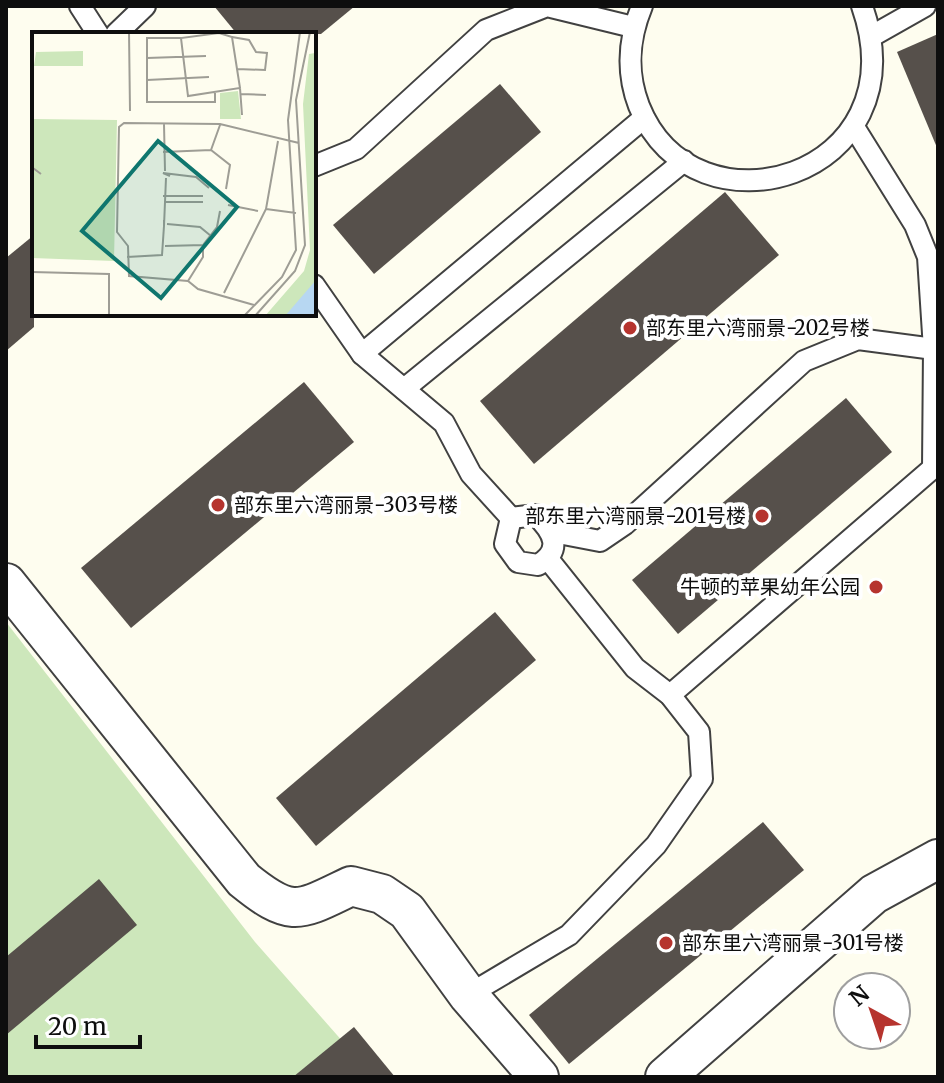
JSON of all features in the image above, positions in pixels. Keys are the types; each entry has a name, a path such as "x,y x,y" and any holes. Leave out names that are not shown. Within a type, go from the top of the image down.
{"street":[{"path":"6,583 244,880 274,904 307,907 351,886 382,894 407,911 468,995 539,1077"},
{"path":"665,1077 874,894 938,859"}],"lane":[{"path":"80,6 97,32"},
{"path":"118,32 145,6"},
{"path":"316,165 356,149 486,30 547,6 633,27"},
{"path":"642,6 633,27 631,74 644,118 661,142 684,161 719,177 757,181 795,174 828,155 854,127 868,98 874,68 872,36 862,6"},
{"path":"872,36 925,6"},
{"path":"362,354 644,118"},
{"path":"670,695 935,470 934,349 928,257 915,225 854,127"},
{"path":"404,389 684,161"},
{"path":"316,288 362,354 444,423 471,474 511,518"},
{"path":"511,518 536,515 553,532 600,541 625,524 804,361 858,339 934,349"},
{"path":"511,518 505,544 518,562 538,565 548,559 555,546 553,532"},
{"path":"468,995 569,935 656,845 702,779 699,732 670,695 635,668 548,559"}],"green space":[{"path":"6,622 255,942 374,1077 6,1077"}],"building":[{"path":"214,6 355,6 321,34 235,32"},
{"path":"938,34 938,150 897,52"},
{"path":"500,84 541,132 374,274 333,225"},
{"name":"部东里六湾丽景-202号楼","path":"725,192 779,255 534,464 480,401"},
{"path":"32,237 34,327 6,351 6,258"},
{"name":"部东里六湾丽景-303号楼","path":"304,382 354,442 131,628 81,568"},
{"name":"部东里六湾丽景-201号楼","path":"846,398 892,452 678,634 632,580"},
{"path":"495,612 536,660 316,846 276,798"},
{"name":"部东里六湾丽景-301号楼","path":"763,822 804,870 569,1064 529,1015"},
{"path":"99,879 137,925 6,1035 6,957"},
{"path":"354,1027 395,1077 293,1077"}],"place":[{"name":"部东里六湾丽景-202号楼","path":"630,328"},
{"name":"部东里六湾丽景-303号楼","path":"218,505"},
{"name":"部东里六湾丽景-201号楼","path":"762,516"},
{"name":"牛顿的苹果幼年公园","path":"876,587"},
{"name":"部东里六湾丽景-301号楼","path":"666,943"}]}
